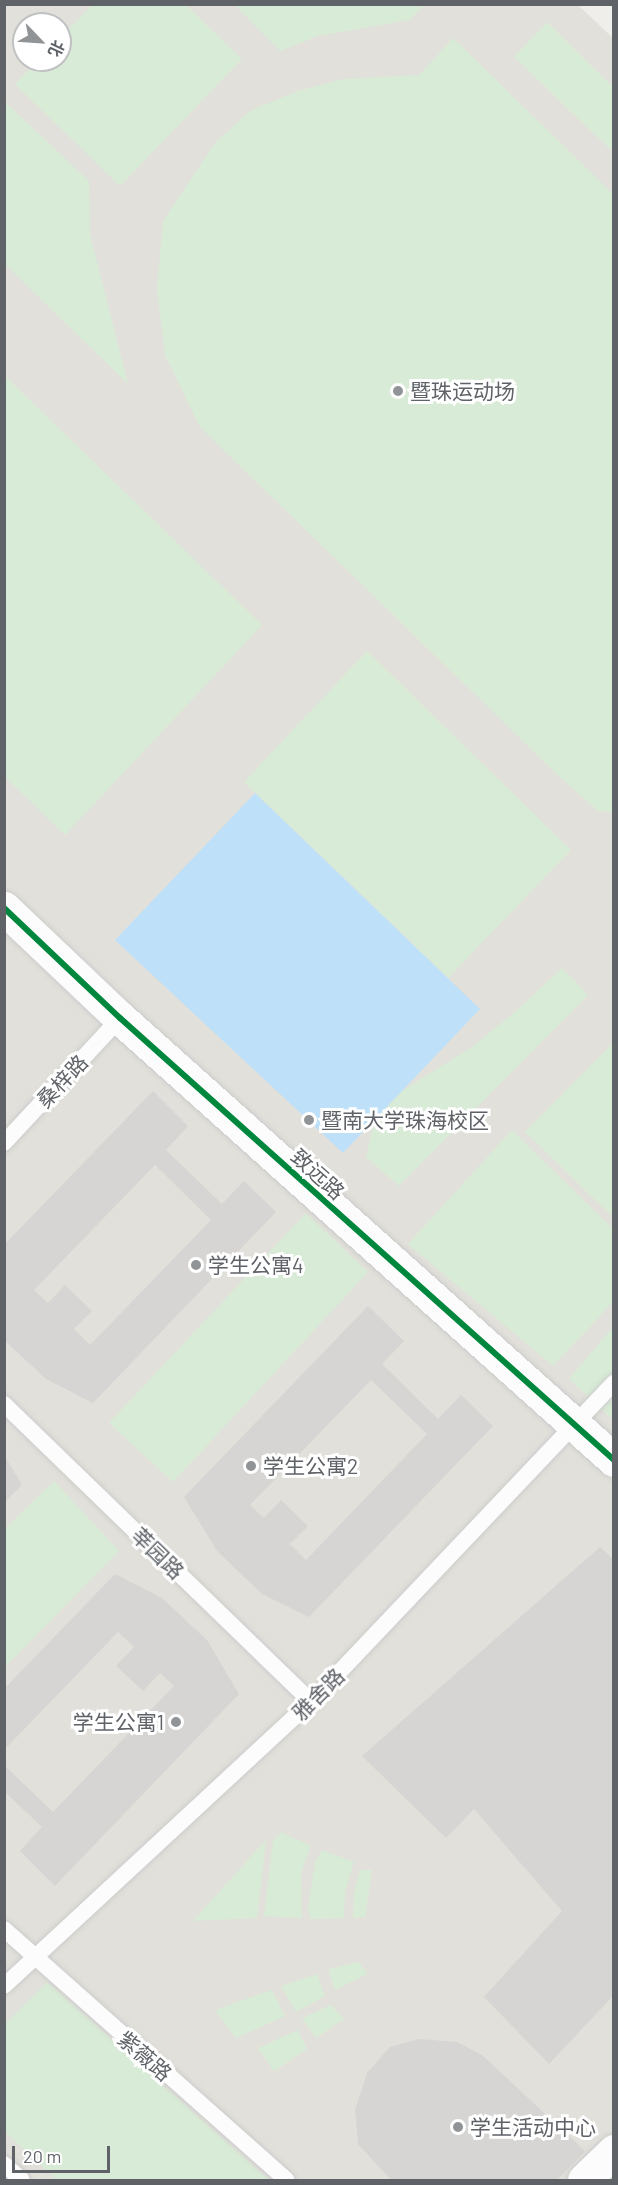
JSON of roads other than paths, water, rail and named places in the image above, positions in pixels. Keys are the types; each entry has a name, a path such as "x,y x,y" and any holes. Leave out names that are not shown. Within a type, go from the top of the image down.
{"street":[{"name":"致远路","path":"4,908 120,1018 614,1460"},
{"path":"584,2181 614,2151"}],"lane":[{"name":"桑梓路","path":"4,1143 120,1018"},
{"name":"雅舍路","path":"4,1986 311,1702 614,1383"},
{"name":"莘园路","path":"4,1404 311,1702"},
{"name":"紫薇路","path":"4,1929 287,2181"},
{"path":"4,2164 22,2181"}],"water":[{"path":"255,793 480,1009 343,1153 115,940"}],"place":[{"name":"暨珠运动场","path":"398,391"},
{"name":"暨南大学珠海校区","path":"309,1120"},
{"name":"学生公寓4","path":"196,1265"},
{"name":"学生公寓2","path":"251,1466"},
{"name":"学生公寓1","path":"176,1722"},
{"name":"学生活动中心","path":"458,2127"}]}
